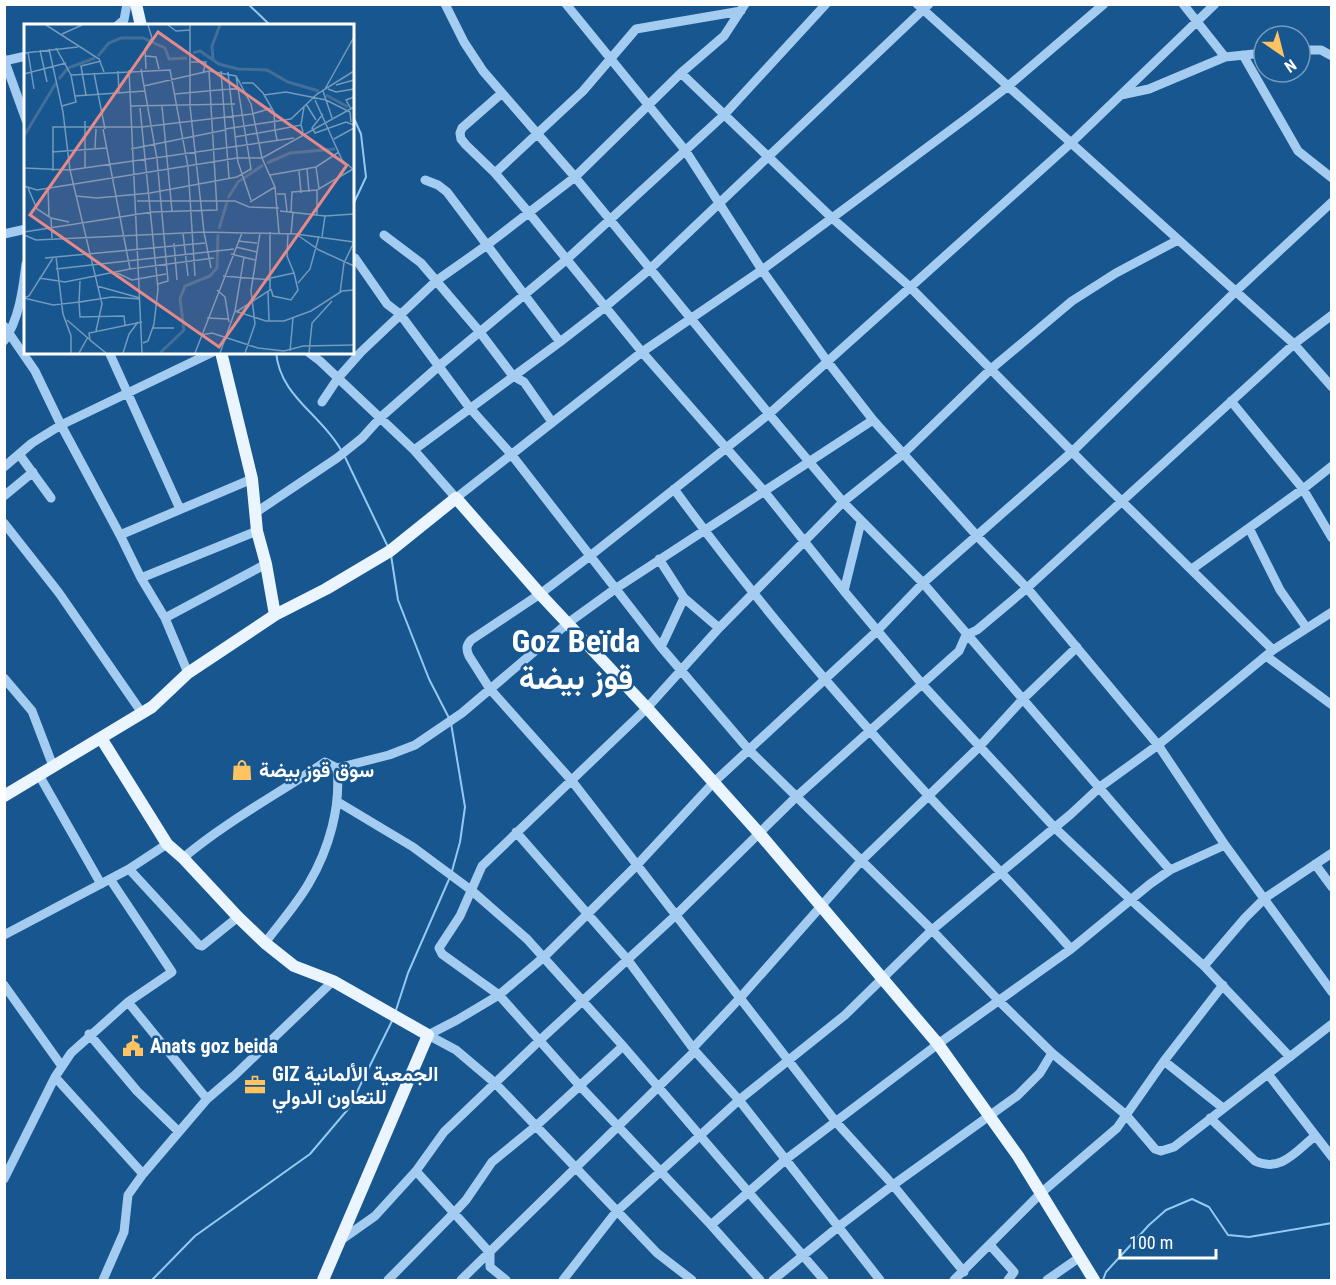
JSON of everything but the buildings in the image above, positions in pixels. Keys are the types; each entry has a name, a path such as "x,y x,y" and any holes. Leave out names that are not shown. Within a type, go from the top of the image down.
{"main road":[{"path":"136,4 141,24"},
{"path":"221,354 252,479 257,531 266,564 275,615"},
{"path":"7,792 152,707 188,673 275,615 326,589 390,551 456,498 540,594 647,708 759,833 938,1044 1041,1192 1094,1281"},
{"path":"101,738 167,844 265,943 294,966 333,981 428,1035 323,1281"}],"street":[{"path":"445,4 473,56 502,93 610,219 769,414 861,522 923,583 1170,870"},
{"path":"566,4 685,150 762,270 826,361 873,420 1027,588 1158,745 1225,845 1332,992"},
{"path":"255,513 338,458 479,331 566,260 724,115 826,4"},
{"path":"310,354 381,417 456,498 642,352 762,270 1007,87 1104,4"},
{"path":"1183,4 1225,57"},
{"path":"964,1272 893,1185 836,1122 572,781 490,689 466,650 467,645 487,628 540,594 769,414 1071,143 1215,4"},
{"path":"414,450 606,307 650,269 923,6 1007,87 1294,345 1332,387"},
{"path":"120,24 124,21 124,7"},
{"path":"495,173 584,91 632,33 640,27 743,8"},
{"path":"322,402 338,378 361,352 400,314 436,281 575,177 681,73 724,36 743,8"},
{"path":"1312,50 1321,50 1332,56"},
{"path":"1120,96 1149,89 1225,57 1252,54"},
{"path":"1243,55 1298,151 1332,178"},
{"path":"24,56 5,60 24,114"},
{"path":"681,73 832,218 909,286 1192,569 1269,653 1332,705"},
{"path":"502,93 462,128 460,133 466,145 495,173 529,213 642,352 764,491 922,684 1055,828 1223,985 1290,1057"},
{"path":"425,180 438,184 447,192 560,342"},
{"path":"428,1035 499,995 543,957 637,865 713,783 877,631 923,583 978,537 1072,451 1235,292 1332,202"},
{"path":"4,234 24,229"},
{"path":"384,235 421,263 479,331 513,376 524,382 552,422"},
{"path":"760,1281 499,995 442,954 439,948 460,915 482,866 647,708 719,628 843,502 903,454 991,369 1072,301 1116,273 1178,240"},
{"path":"355,258 387,304 400,314 469,407 511,454 661,647 749,750 932,930 1052,1053 1126,1115 1155,1149 1161,1152 1174,1147 1332,1024"},
{"path":"24,280 6,333 35,371 141,578 165,618 188,673"},
{"path":"341,1240 375,1216 416,1171 444,1132 582,1000 676,915 796,797 959,651 966,635 977,630 1027,588 1121,500 1294,345 1332,315"},
{"path":"110,354 180,509"},
{"path":"4,467 32,443 61,425 209,354"},
{"path":"1232,401 1303,489 1332,538"},
{"path":"183,858 325,762 337,768 415,746 462,713 568,623 615,589 703,529 873,420"},
{"path":"19,454 51,498"},
{"path":"1192,569 1332,466"},
{"path":"4,496 33,472"},
{"path":"120,534 252,479"},
{"path":"674,489 703,529 869,730 1071,949"},
{"path":"844,591 861,522"},
{"path":"4,523 59,593 142,713"},
{"path":"1249,528 1280,590 1306,627"},
{"path":"141,578 257,531"},
{"path":"659,559 684,598 719,628"},
{"path":"165,618 266,564"},
{"path":"661,647 684,598"},
{"path":"563,1281 616,1212 739,1100 844,1015 932,930 1055,828 1100,787 1158,745 1269,653 1332,612"},
{"path":"461,1281 657,1088 861,861 979,747 1023,699 1077,647"},
{"path":"4,678 32,711 53,766"},
{"path":"265,943 309,883 327,840 338,802 337,768"},
{"path":"4,1179 61,1065 89,1034 128,1002 172,972 106,882 39,775"},
{"path":"338,802 413,846 471,890 514,927 623,1046 824,1281"},
{"path":"516,832 627,959 694,1049 739,1100 880,1281"},
{"path":"4,935 106,882 167,844"},
{"path":"711,1225 785,1160 938,1044 1000,1002 1071,949 1170,870 1225,845"},
{"path":"1203,966 1265,898 1332,852"},
{"path":"1314,864 1332,887"},
{"path":"129,869 199,945 202,946 238,918"},
{"path":"103,1281 124,1232 129,1195 143,1174 207,1099 333,981"},
{"path":"4,985 61,1065"},
{"path":"954,1281 1041,1192 1117,1128 1164,1061 1223,985"},
{"path":"128,1002 207,1099"},
{"path":"89,1034 137,1091 179,1132"},
{"path":"428,1035 456,1050 495,1083 616,1212 657,1253 692,1281"},
{"path":"388,1281 466,1200 492,1162 536,1126 623,1046"},
{"path":"773,1281 838,1227 1029,1085 1040,1073 1052,1053"},
{"path":"1164,1061 1223,1108"},
{"path":"1268,1074 1332,1156"},
{"path":"54,1077 143,1174"},
{"path":"1210,1118 1264,1166 1274,1166 1284,1161 1315,1136"},
{"path":"416,1171 490,1253 490,1267 506,1281"},
{"path":"990,1245 1014,1272 1008,1281"},
{"path":"1047,1281 1080,1257"}],"waterway":[{"path":"248,4 269,24"},
{"path":"354,118 361,134 366,177 354,203"},
{"path":"276,354 279,368 293,393 333,437 341,450"},
{"path":"344,455 388,547"},
{"path":"391,555 398,600 429,679 449,718"},
{"path":"451,723 465,807 460,842 452,871"},
{"path":"396,1010 408,973 450,877"},
{"path":"152,1280 195,1236 310,1154 349,1108 392,1021"},
{"path":"1103,1280 1106,1272 1149,1225 1166,1210 1192,1199 1209,1207 1228,1235 1249,1237 1332,1223"}],"place":[{"name":"سوق قوز بيضة","path":"242,770"},
{"name":"Anats goz beida","path":"133,1046"},
{"name":"GIZ الجمعية الألمانية للتعاون الدولي","path":"255,1085"}],"district":[{"name":"Goz Beïda قوز بيضة","path":"576,660"}]}
